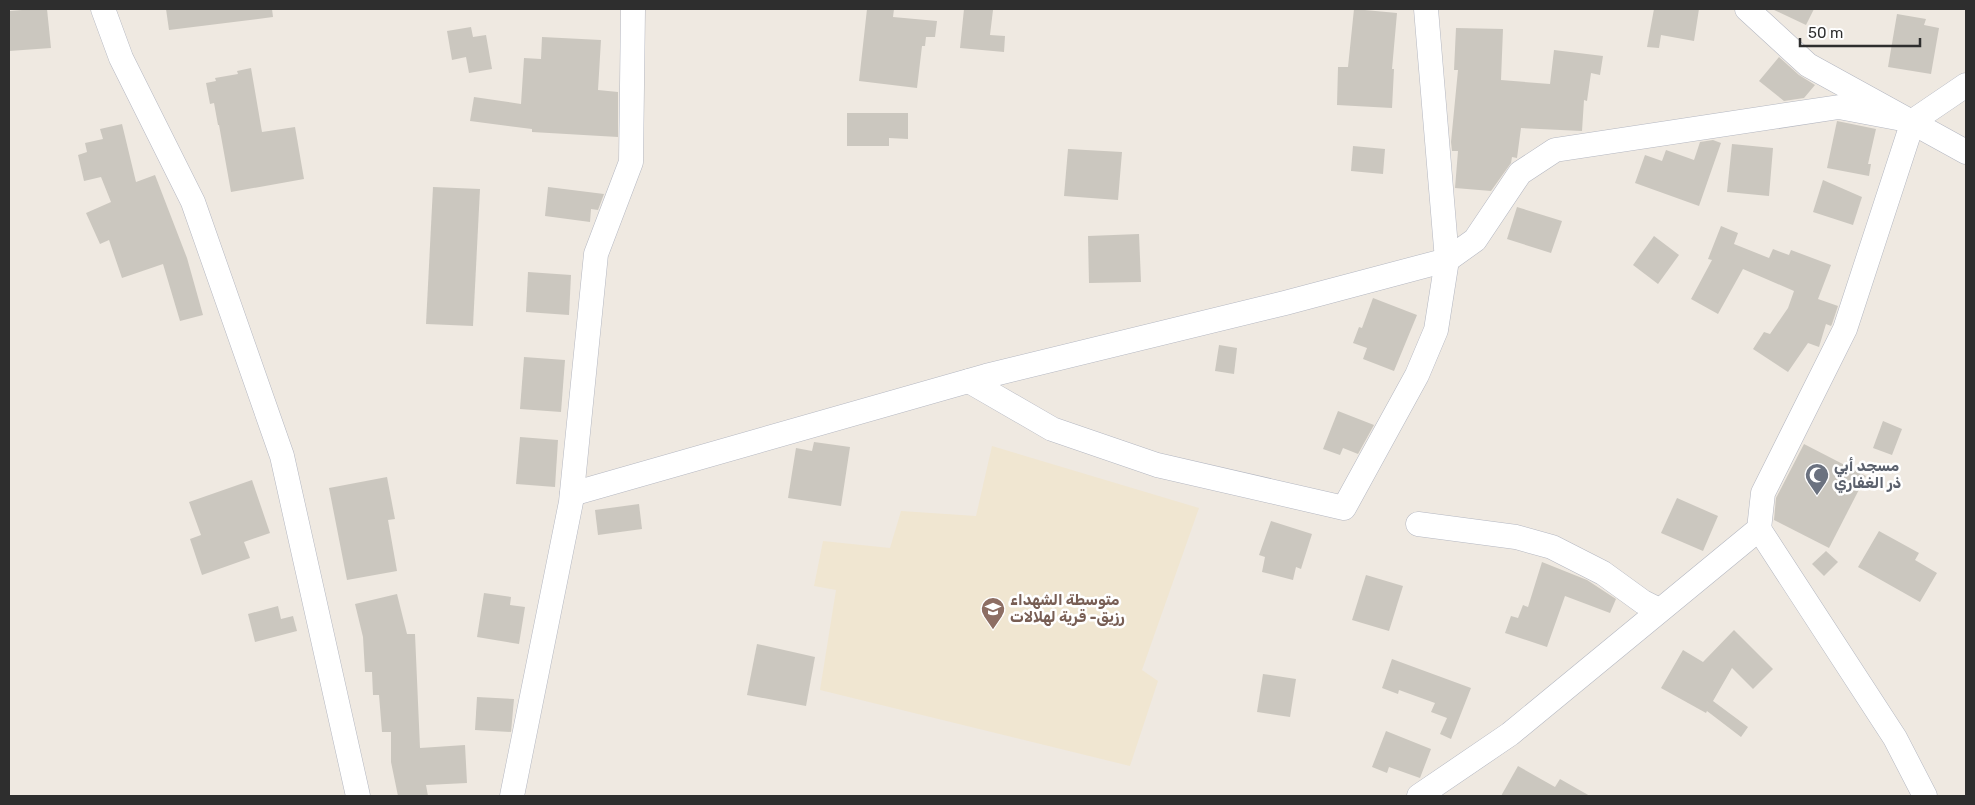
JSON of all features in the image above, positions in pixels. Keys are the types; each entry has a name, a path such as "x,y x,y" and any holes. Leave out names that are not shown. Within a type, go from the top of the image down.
{"street":[{"path":"86,9 121,58"},
{"path":"103,9 121,58 193,202 282,456 358,796"},
{"path":"512,796 572,494 596,254 631,162 633,9"},
{"path":"969,381 1052,429 1157,465 1344,508 1417,375 1436,330 1447,260 1426,9"},
{"path":"1747,9 1808,65 1913,121 1966,152"},
{"path":"1925,796 1895,738 1759,529 1763,493 1845,329 1913,121 1966,85"},
{"path":"572,494 969,381 1285,303 1447,260 1474,240 1520,173 1555,150 1839,107 1913,121"},
{"path":"1418,524 1516,537 1552,547 1603,573 1643,602 1659,610"},
{"path":"1419,796 1510,734 1759,529"}],"shaded area":[{"name":"متوسطة الشهداء رزيق- قرية لهلالات","path":"992,446 1199,508 1142,670 1158,681 1130,766 820,690 836,590 814,586 823,541 890,548 901,511 976,516"}],"building":[{"path":"47,9 51,48 9,51 9,11"},
{"path":"166,9 272,9 273,17 169,30"},
{"path":"867,9 894,9 893,17 937,21 935,37 926,37 925,46 922,46 917,88 859,81"},
{"path":"964,9 993,10 990,35 1005,36 1004,52 960,48"},
{"path":"1354,9 1397,13 1392,69 1394,69 1392,108 1337,105 1338,67 1348,67"},
{"path":"1654,9 1699,9 1694,41 1661,35 1659,48 1647,47"},
{"path":"1772,9 1814,9 1806,25"},
{"path":"1897,14 1926,19 1924,25 1939,28 1931,74 1888,67"},
{"path":"471,27 473,37 486,35 492,69 469,73 466,57 452,60 447,31"},
{"path":"1456,28 1503,29 1501,80 1550,84 1554,50 1603,56 1600,75 1591,73 1587,101 1584,100 1582,131 1521,128 1517,158 1512,157 1511,163 1491,191 1455,188 1458,151 1452,151 1451,142 1458,70 1454,70"},
{"path":"542,37 601,40 598,90 618,92 618,137 532,132 532,129 470,121 474,97 521,104 524,58 541,59"},
{"path":"1779,57 1799,75 1815,85 1804,98 1784,101 1759,81"},
{"path":"251,68 262,132 295,127 304,179 231,192 214,103 210,104 206,83 216,81 215,78 238,74 237,71"},
{"path":"847,113 908,113 908,139 889,138 889,146 847,146"},
{"path":"1837,121 1876,129 1868,164 1871,164 1869,176 1827,168"},
{"path":"122,124 136,182 155,175 187,258 203,315 180,321 163,264 122,278 109,240 100,244 86,213 111,202 101,177 84,181 78,155 87,152 85,143 103,139 100,129"},
{"path":"1713,140 1721,143 1699,206 1635,183 1645,155 1662,161 1666,150 1694,160 1700,142"},
{"path":"1732,144 1773,148 1769,196 1727,192"},
{"path":"1353,146 1385,149 1383,174 1351,171"},
{"path":"1068,149 1122,152 1118,200 1064,196"},
{"path":"1823,180 1862,197 1853,225 1813,212"},
{"path":"433,187 480,189 473,326 426,324"},
{"path":"548,187 604,194 598,210 591,209 590,222 545,216"},
{"path":"1517,207 1562,221 1551,253 1507,239"},
{"path":"1721,226 1738,233 1734,244 1769,258 1773,249 1789,255 1791,250 1831,265 1818,299 1838,306 1832,324 1831,326 1826,324 1819,347 1808,343 1788,372 1753,349 1764,332 1770,334 1788,308 1794,291 1743,269 1718,314 1691,299 1712,260 1708,259"},
{"path":"1139,234 1141,282 1089,283 1088,236"},
{"path":"1654,236 1679,255 1658,284 1633,265"},
{"path":"528,272 571,275 569,315 526,312"},
{"path":"1373,298 1417,315 1394,371 1363,359 1367,348 1353,343 1359,327 1362,328"},
{"path":"1219,345 1237,348 1234,374 1215,371"},
{"path":"524,357 565,360 561,412 520,409"},
{"path":"1338,411 1374,425 1358,454 1343,448 1340,455 1323,449"},
{"path":"1883,421 1902,429 1892,455 1873,448"},
{"path":"520,437 558,440 555,487 516,484"},
{"path":"814,442 850,447 841,506 788,498 796,448 812,451"},
{"name":"مسجد أبي ذر الغفاري","path":"1804,444 1866,476 1829,548 1774,520 1776,498"},
{"path":"387,477 395,519 388,520 397,571 347,580 329,488"},
{"path":"252,480 270,533 244,542 250,558 202,575 190,539 201,535 189,502"},
{"path":"1677,498 1718,516 1703,551 1661,533"},
{"path":"639,504 642,529 598,535 595,510"},
{"path":"1271,521 1312,534 1301,569 1296,567 1293,580 1262,572 1265,557 1259,555"},
{"path":"1879,531 1919,553 1915,560 1937,573 1920,602 1858,567"},
{"path":"1826,551 1838,562 1824,576 1812,564"},
{"path":"1542,562 1587,580 1616,599 1610,613 1565,596 1547,647 1505,633 1511,616 1518,618 1523,605 1528,607"},
{"path":"1366,575 1403,586 1389,631 1352,620"},
{"path":"484,593 511,597 510,605 525,607 519,644 477,637"},
{"path":"397,594 407,634 415,634 420,748 465,745 467,783 426,785 428,796 398,796 391,762 391,732 382,732 379,695 373,695 372,672 365,672 363,637 355,604"},
{"path":"278,606 281,619 293,616 297,631 255,642 248,614"},
{"path":"1734,630 1773,669 1753,689 1732,668 1713,701 1748,727 1741,737 1707,711 1706,713 1661,688 1683,650 1703,662"},
{"path":"757,644 815,657 806,706 747,695"},
{"path":"1392,659 1471,688 1451,739 1440,734 1447,718 1431,712 1435,703 1399,690 1398,694 1382,688"},
{"path":"1263,674 1296,679 1290,717 1257,712"},
{"path":"477,697 514,699 511,732 475,730"},
{"path":"1386,731 1431,749 1420,778 1389,767 1387,773 1372,767"},
{"path":"1518,766 1555,787 1560,779 1590,796 1501,796"}],"place":[{"name":"مسجد أبي ذر الغفاري","path":"1817,496"},
{"name":"متوسطة الشهداء رزيق- قرية لهلالات","path":"993,630"}]}
